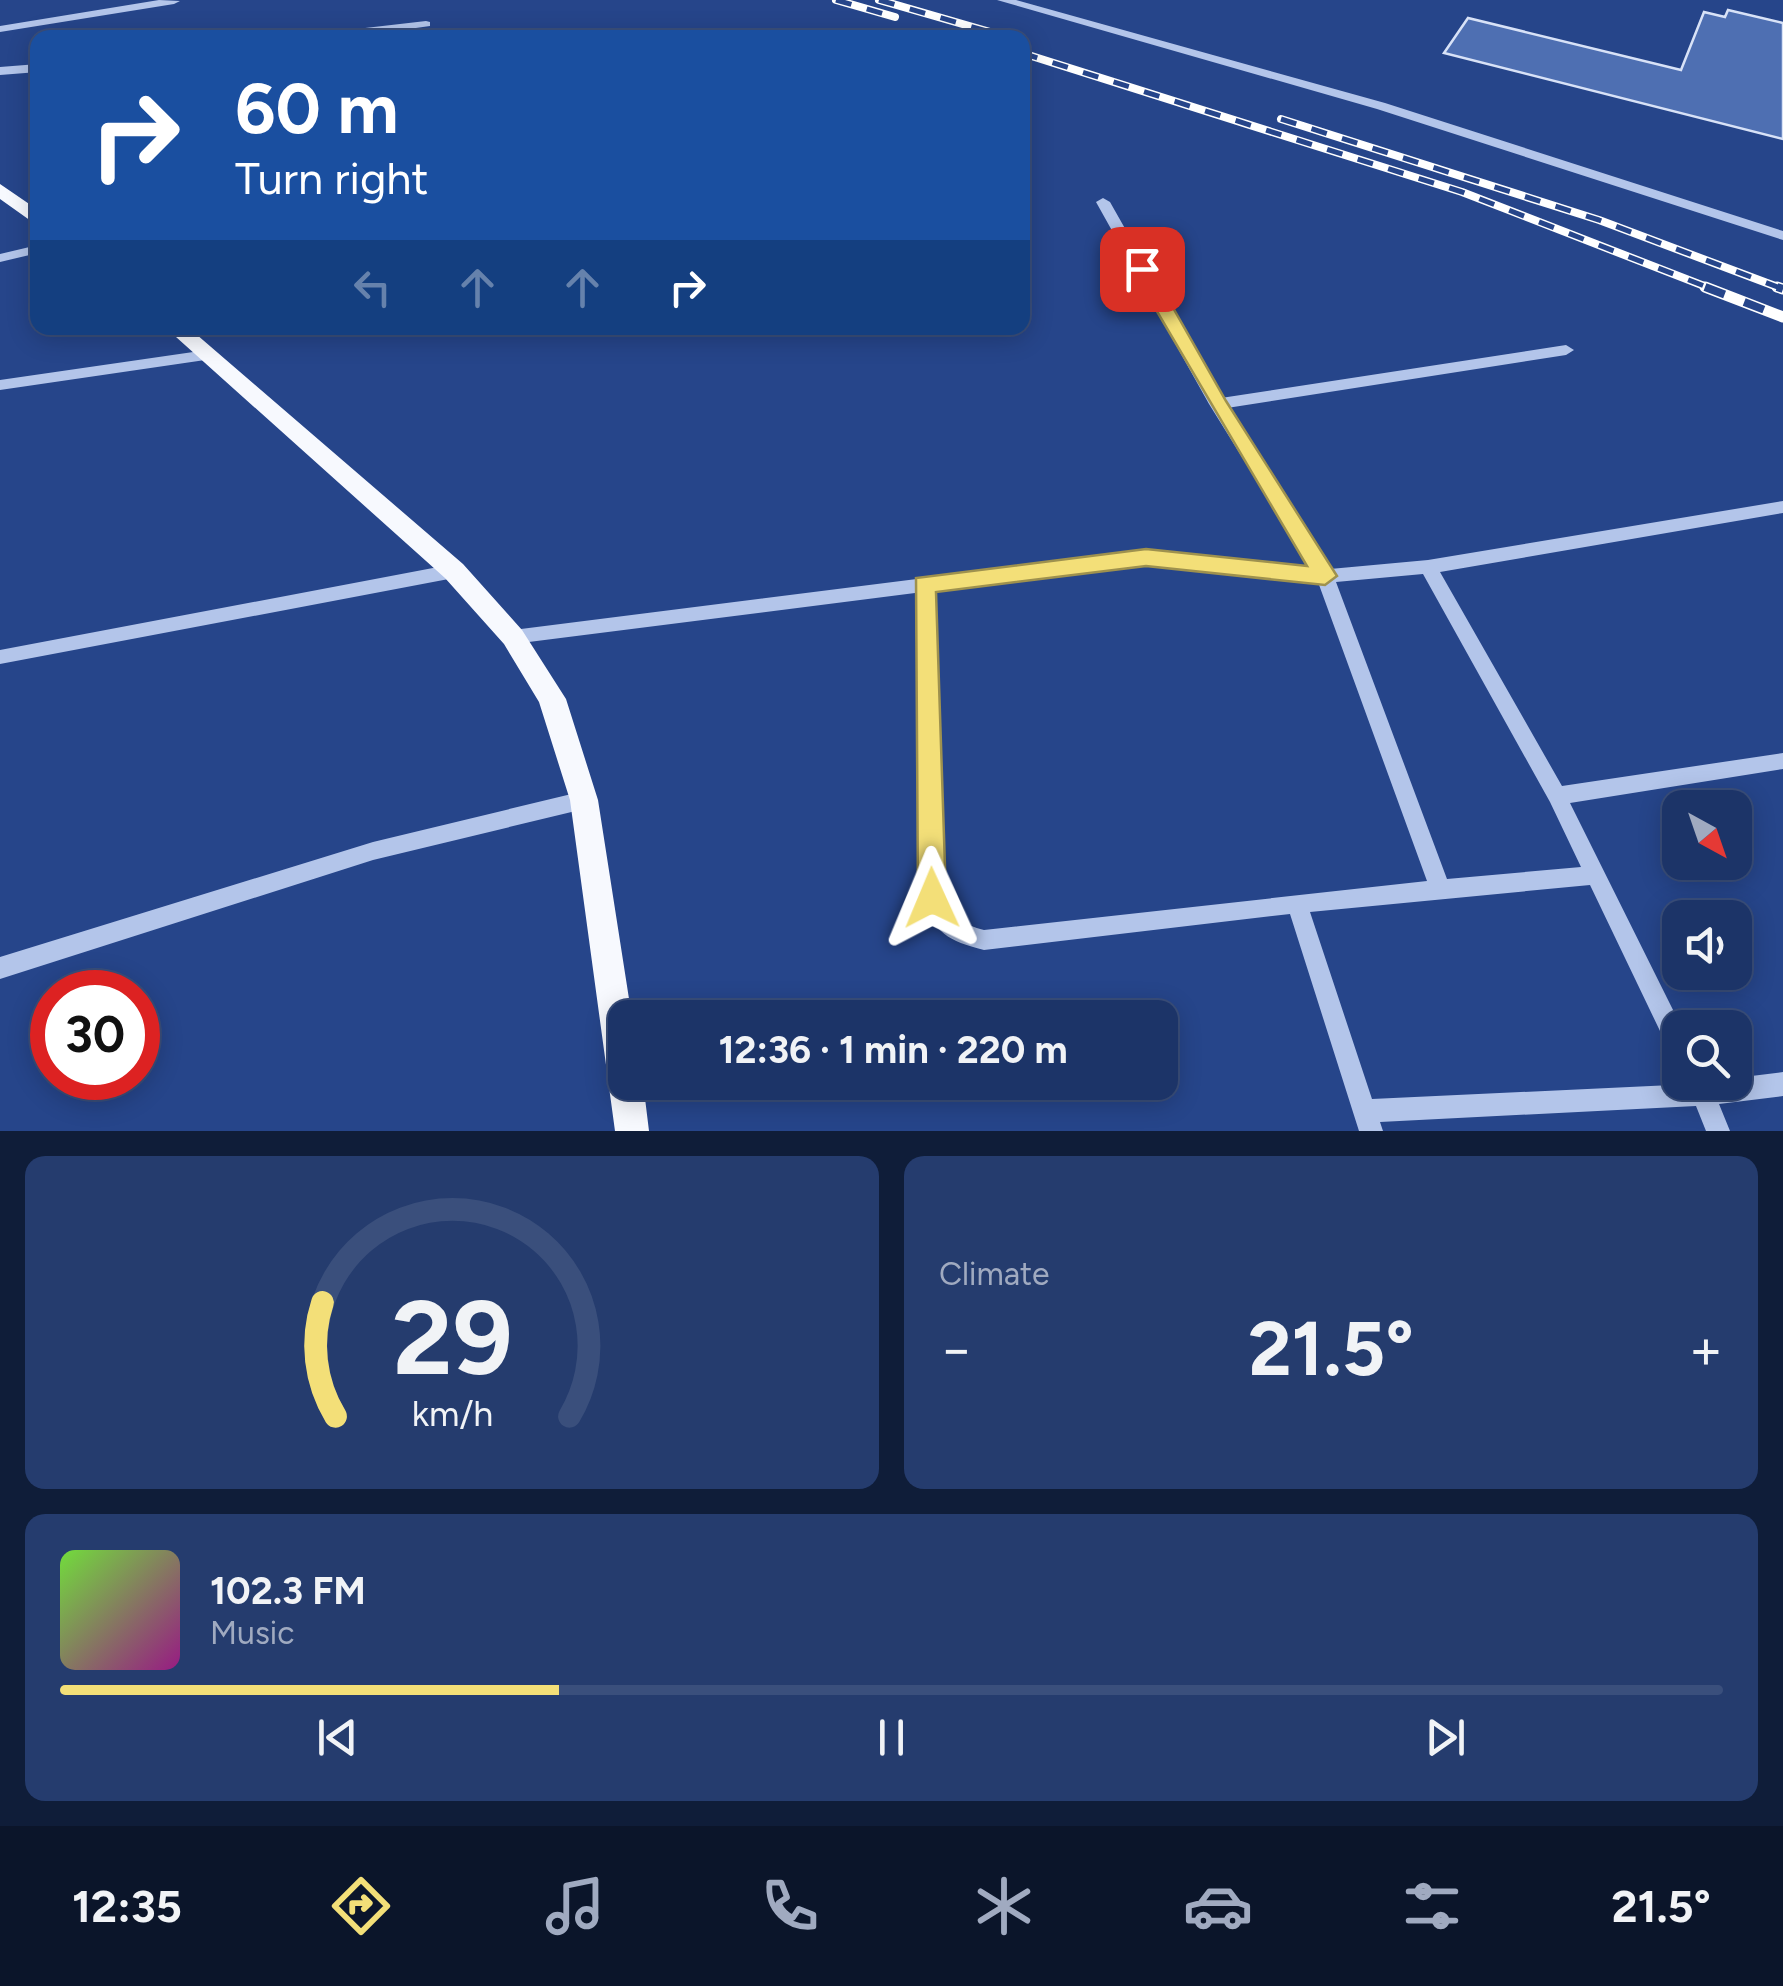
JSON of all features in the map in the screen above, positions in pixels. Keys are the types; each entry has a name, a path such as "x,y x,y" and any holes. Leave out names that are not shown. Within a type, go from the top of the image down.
{"main road":[{"path":"0,190 30,214"},
{"path":"184,335 454,572 513,637 552,699 569,741 584,800 613,1000"},
{"path":"628,1100 632,1131"}],"street":[{"path":"1003,0 1381,106 1783,236"},
{"path":"0,29 174,1"},
{"path":"378,30 426,24"},
{"path":"0,71 30,69"},
{"path":"1104,202 1218,404 1325,576 1440,889"},
{"path":"0,258 30,251"},
{"path":"1218,404 1566,350"},
{"path":"0,385 207,355"},
{"path":"513,637 1146,558 1325,576 1428,566 1783,506"},
{"path":"1428,566 1557,796 1662,1011"},
{"path":"0,657 454,572"},
{"path":"924,584 932,898 939,918 956,934 984,940 1298,903 1595,875"},
{"path":"1557,796 1783,761"},
{"path":"0,968 373,851 584,800"},
{"path":"1298,903 1368,1121 1662,1092"},
{"path":"1752,1085 1783,1084"},
{"path":"1705,1100 1718,1131"}],"building":[{"path":"1728,10 1783,23 1783,139 1444,53 1468,18 1681,70 1704,12 1725,17"}],"railway":[{"path":"836,0 895,17"},
{"path":"879,0 983,30"},
{"path":"1030,56 1462,192 1712,289"},
{"path":"1281,119 1599,220 1783,289 1777,287"},
{"path":"1705,287 1783,317"}],"route":[{"path":"932,898 924,584 1050,566 1146,558 1325,576 1218,404 1142,269"}]}
